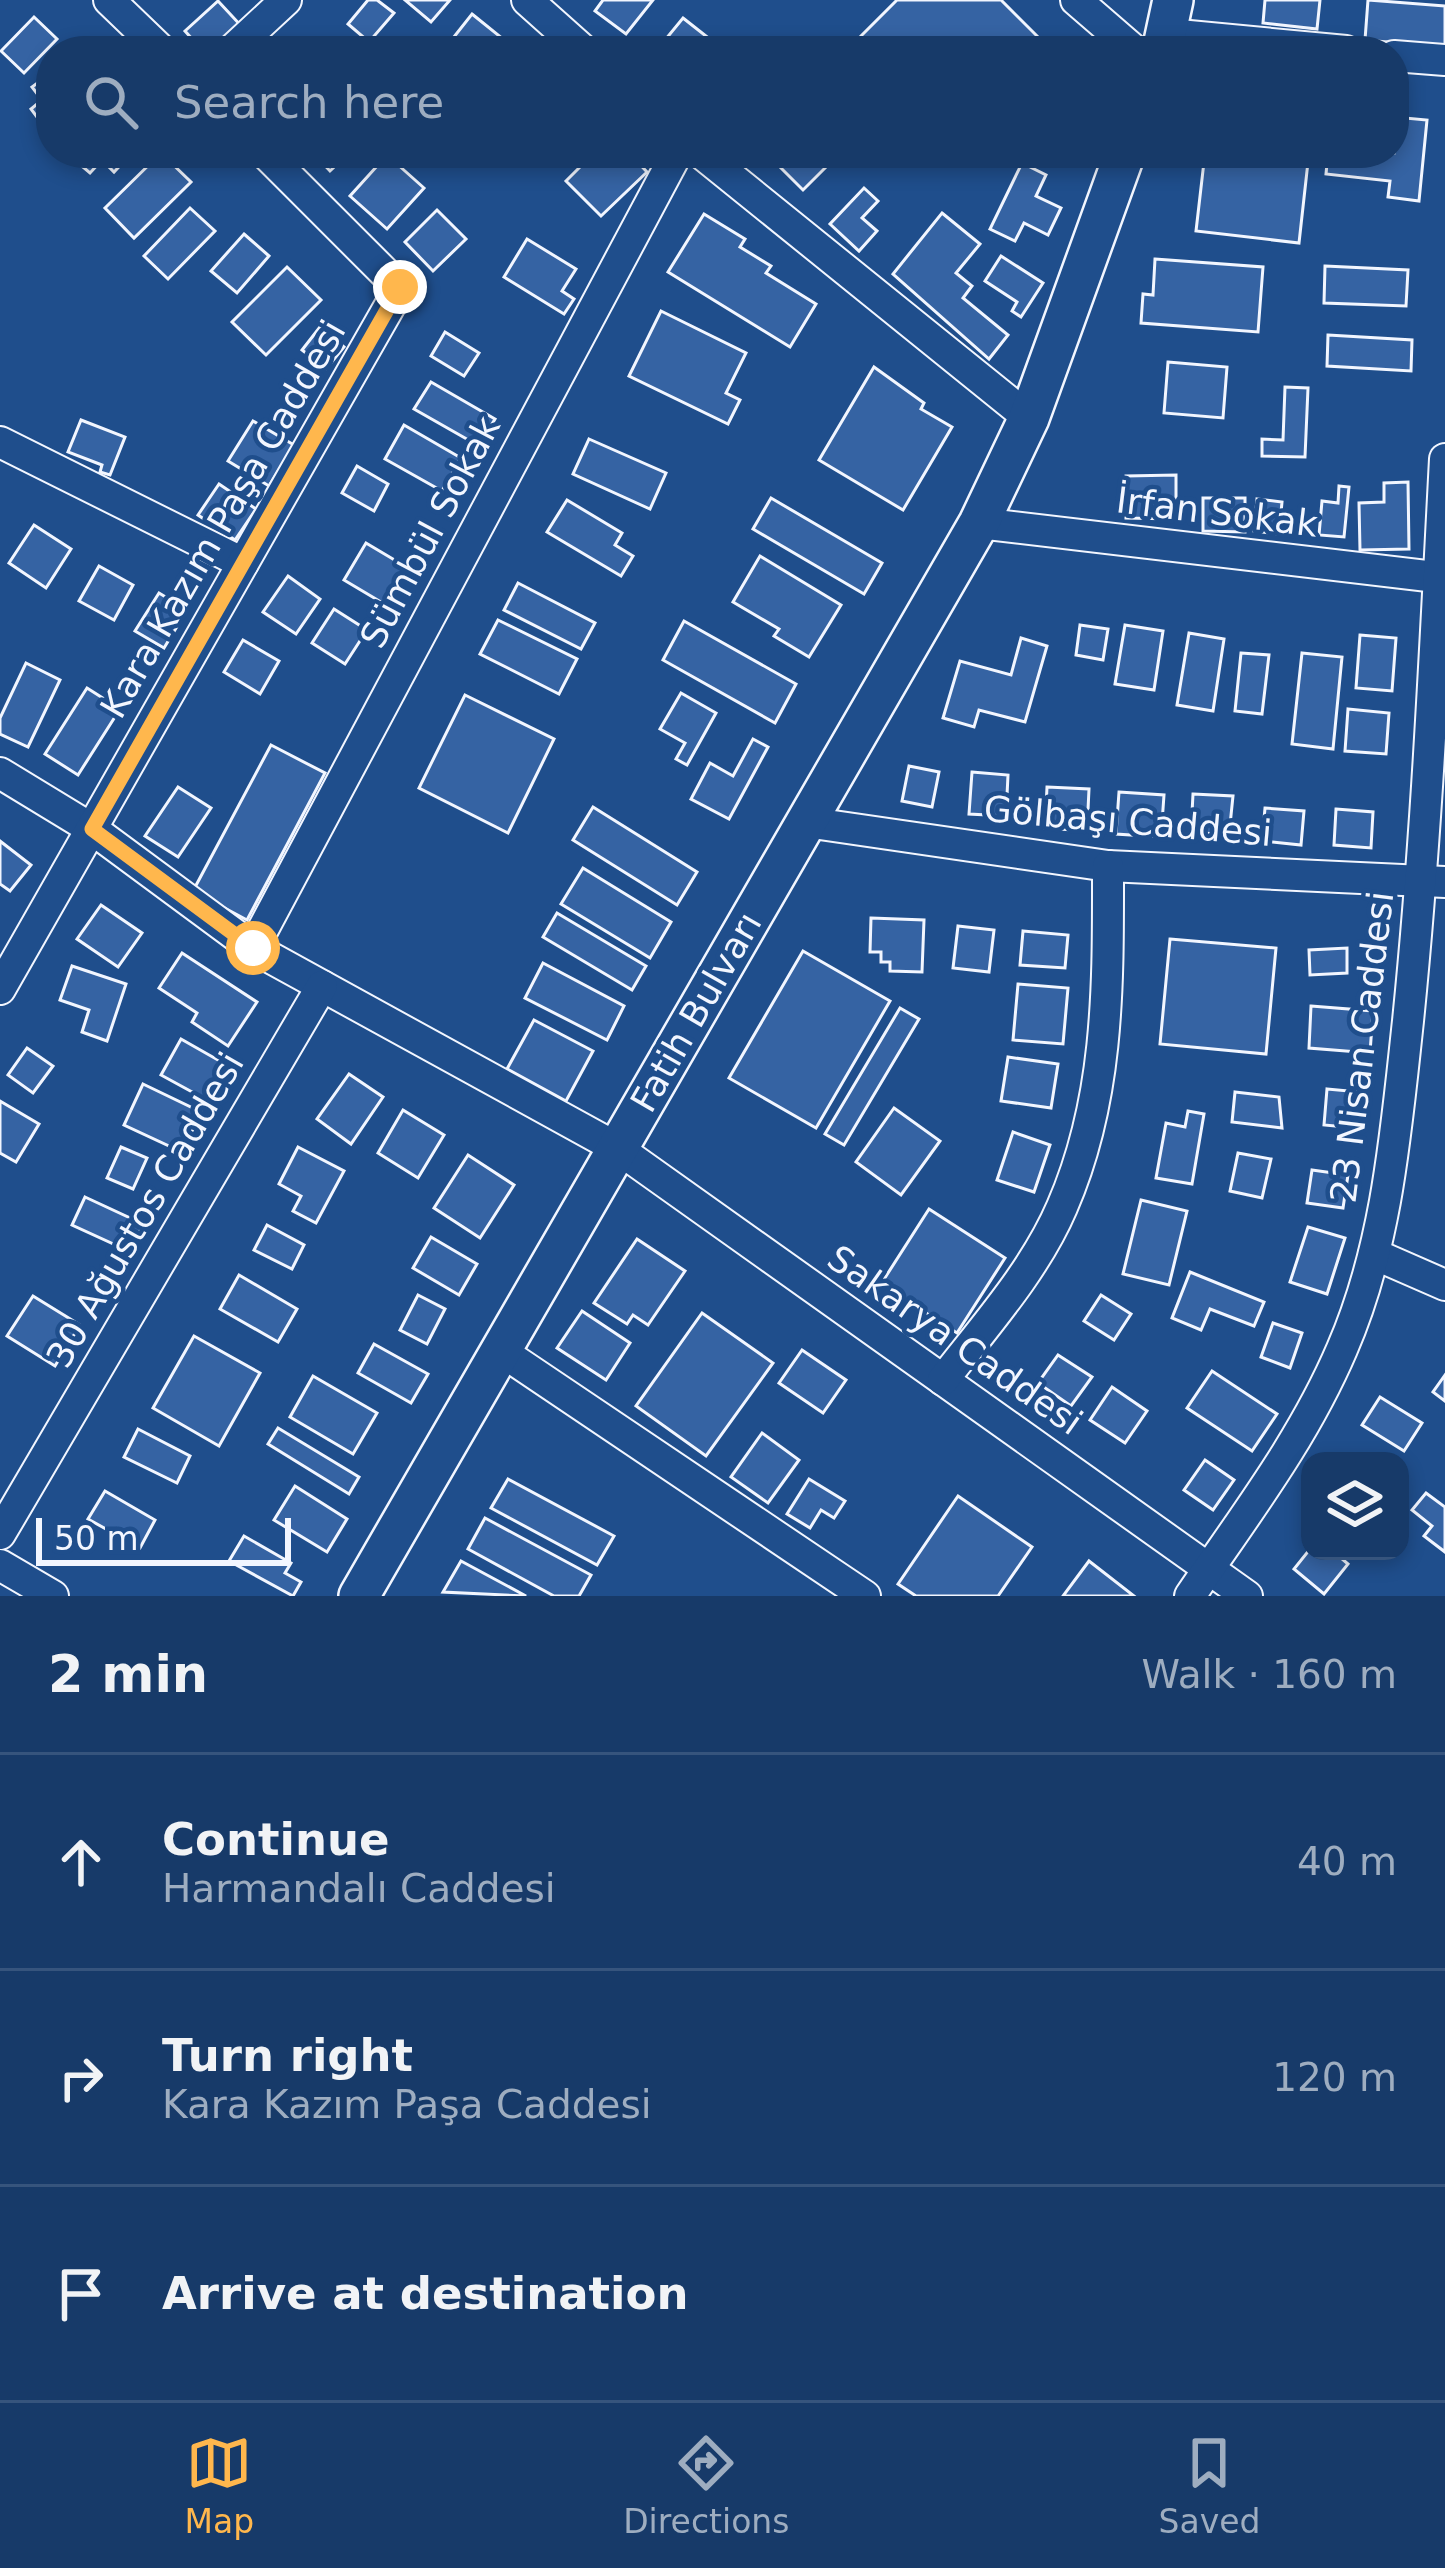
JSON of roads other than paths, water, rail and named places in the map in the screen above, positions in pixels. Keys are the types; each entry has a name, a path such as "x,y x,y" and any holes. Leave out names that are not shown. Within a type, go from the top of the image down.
{"street":[{"path":"109,0 146,36"},
{"path":"247,36 286,0"},
{"path":"527,0 567,36"},
{"path":"1076,0 1159,34"},
{"path":"1409,57 1445,60"},
{"name":"Kara Kazım Paşa Caddesi","path":"0,989 400,287 280,168"},
{"name":"Sümbül Sokak","path":"253,948 669,168"},
{"path":"719,168 1029,418"},
{"name":"Fatih Bulvarı","path":"358,1596 979,523 1029,418 1120,168"},
{"path":"0,442 243,563"},
{"name":"23 Nisan Caddesi","path":"1190,1596 1278,1474 1342,1348 1374,1254 1434,881 1445,459"},
{"name":"İrfan Sokak","path":"979,523 1442,578"},
{"name":"Sakarya Caddesi","path":"0,773 92,829 253,948 617,1148 1246,1596"},
{"name":"Gölbaşı Caddesi","path":"806,822 1108,866 1434,881"},
{"path":"943,1380 1013,1290 1061,1209 1095,1112 1108,1014 1108,866"},
{"name":"30 Ağustos Caddesi","path":"0,1534 322,986"},
{"path":"1374,1254 1445,1286"},
{"path":"500,1351 850,1592"},
{"path":"0,1564 53,1596"}]}
